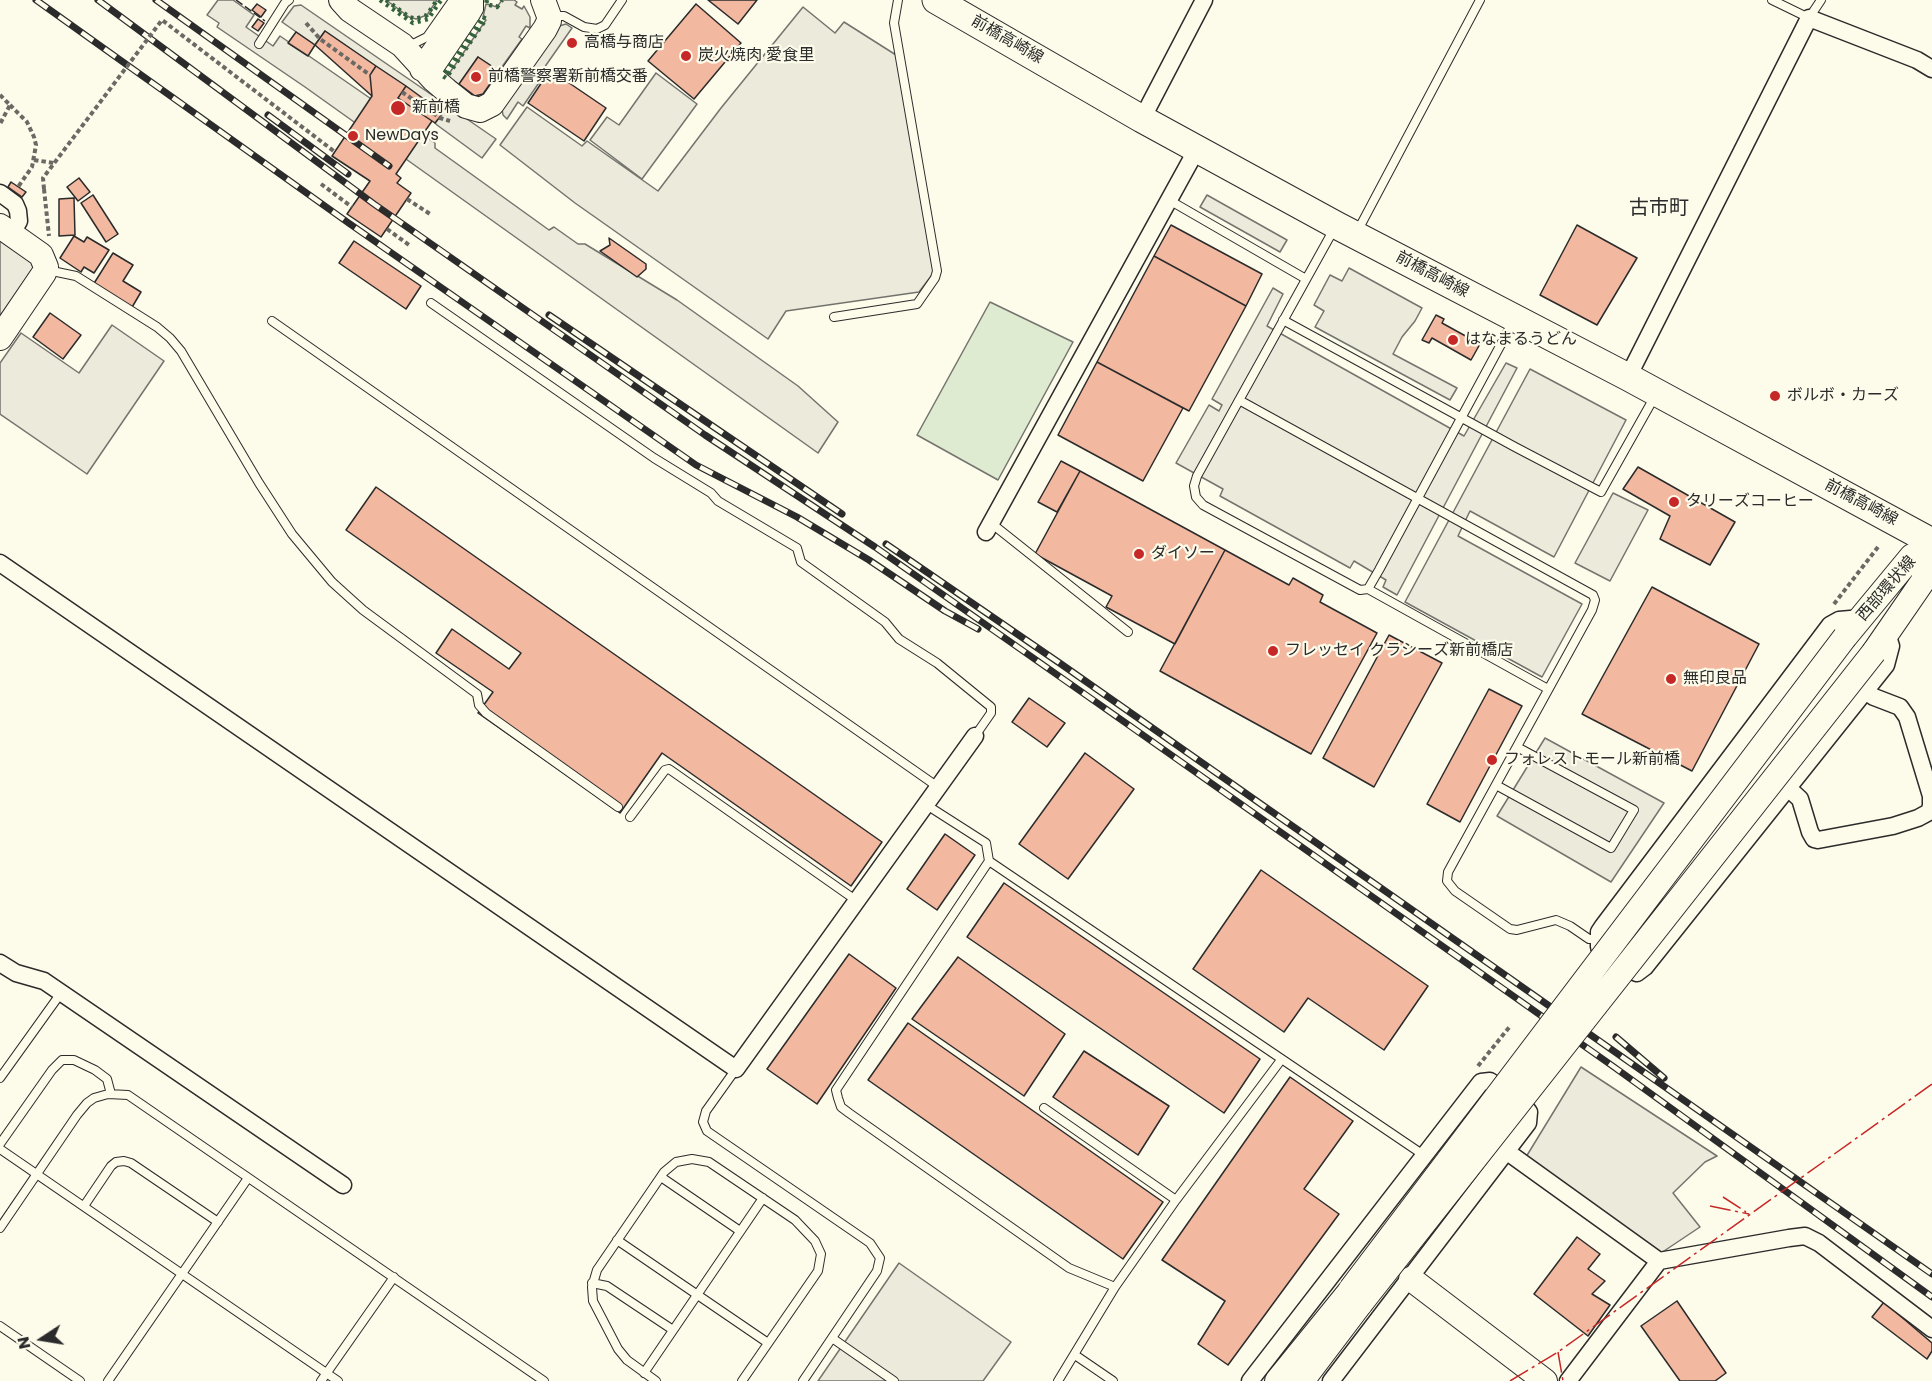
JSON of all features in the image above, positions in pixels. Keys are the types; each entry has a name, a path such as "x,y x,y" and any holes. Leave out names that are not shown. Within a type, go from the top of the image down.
{"main road":[{"name":"前橋高崎線","path":"936,0 1197,149 1346,230 1628,377 1932,542"}],"street":[{"path":"341,0 350,10 402,45 428,74 466,106 473,109 485,109 498,97 545,29 549,21 546,8"},
{"path":"428,74 471,0"},
{"path":"1142,119 1204,0"},
{"path":"1628,377 1809,18 1917,60 1932,69"},
{"path":"988,528 1197,149"},
{"path":"0,193 15,204 18,211 19,221 6,230 41,255 46,264 44,273 0,338"},
{"name":"西部環状線","path":"1355,1297 1845,637 1912,556 1932,547"},
{"name":"西部環状線","path":"1355,1297 1881,643 1923,581 1932,554"},
{"path":"0,563 736,1069 975,736"},
{"path":"1862,618 1839,620 1830,624 1603,926 1598,939 1599,947 1612,960 1637,973 1645,967 1886,665 1891,646 1881,643"},
{"path":"1788,788 1800,799 1810,832 1814,839 1818,840 1893,826 1929,812 1931,796 1907,717 1900,707 1865,691"},
{"path":"0,963 16,973 39,978 343,1185"},
{"path":"1250,1381 1481,1082 1490,1081 1529,1112 1528,1123 1331,1381"},
{"path":"1506,1151 1659,1261"},
{"path":"1568,1381 1659,1261 1805,1236 1819,1243 1932,1329"},
{"path":"1411,1279 1545,1381"},
{"path":"1278,1381 1355,1297"},
{"path":"1302,1381 1355,1297"}],"lane":[{"path":"259,44 289,0"},
{"path":"402,45 415,43 427,37 453,0"},
{"path":"428,74 475,17 479,0"},
{"path":"546,8 584,27 597,29 604,25 622,0"},
{"path":"834,317 917,304 935,278 937,271 894,23 898,0"},
{"path":"1480,0 1346,230 1306,279 1195,481 1194,492 1203,505 1360,591 1368,589 1548,689"},
{"path":"1772,0 1809,18 1821,0"},
{"path":"1169,200 1306,279"},
{"path":"46,264 52,271 76,276 157,327 170,338 181,351 292,534 332,582 363,610 477,694 478,705 486,713 618,807"},
{"path":"431,303 654,458 711,493 718,501 797,548 801,562 885,622 899,639 937,663 991,707 991,713 975,736"},
{"path":"1368,589 1515,319"},
{"path":"1283,320 1601,492 1657,393"},
{"path":"272,321 938,787"},
{"path":"1239,400 1593,595 1595,600 1592,610 1448,872 1447,881 1455,891 1510,929 1516,930 1556,920 1589,939 1598,939"},
{"path":"988,528 1128,632"},
{"path":"1496,785 1611,848 1634,810 1517,747"},
{"path":"630,818 664,770 669,769 857,902"},
{"path":"925,804 986,843 989,861 836,1090 841,1107 1070,1268 1115,1287"},
{"path":"989,861 1425,1156"},
{"path":"0,1078 61,993"},
{"path":"0,1144 52,1070 62,1060 74,1060 95,1070 107,1079 111,1094"},
{"path":"1058,1381 1115,1287 1176,1200 1281,1060"},
{"path":"736,1069 706,1111 703,1122 707,1131 870,1244 879,1254 880,1266 877,1271 802,1381"},
{"path":"0,1228 77,1115 87,1104 94,1098 111,1094 128,1095 540,1380"},
{"path":"1044,1107 1176,1200"},
{"path":"0,1149 36,1176 84,1206 182,1274 324,1377 338,1381"},
{"path":"656,1381 627,1360 618,1349 593,1301 592,1283 597,1270 664,1172 676,1162 692,1159 709,1162 763,1198 808,1232 815,1241 820,1254 818,1271 742,1381"},
{"path":"84,1206 111,1166 116,1162 124,1161 131,1163 218,1222"},
{"path":"661,1177 740,1232"},
{"path":"108,1381 248,1178"},
{"path":"644,1373 763,1198"},
{"path":"617,1240 768,1343"},
{"path":"324,1377 394,1277"},
{"path":"592,1283 607,1286 673,1330"},
{"path":"0,1326 80,1381"},
{"path":"832,1338 894,1381"},
{"path":"1075,1355 1113,1381"}],"path":[{"path":"50,234 43,178 162,20 335,152"},
{"path":"306,23 320,39 370,75"},
{"path":"402,92 440,118"},
{"path":"0,95 27,123 36,145 32,167 18,188"},
{"path":"0,124 10,105"},
{"path":"34,160 54,164"},
{"path":"321,184 352,207"},
{"path":"407,199 430,214"},
{"path":"387,229 409,245"}],"green space":[{"path":"990,302 1073,342 998,480 917,435"}],"shaded area":[{"path":"218,0 233,0 254,15 246,27 273,46 280,36 435,143 435,148 549,230 554,227 578,244 585,244 677,300 798,386 838,422 818,453 305,87 217,27 219,23 207,15"},
{"path":"386,0 437,0 427,15 416,19 409,17"},
{"path":"502,0 514,0 517,2 515,5 522,9 524,6 530,17 530,28 526,26 519,37 522,39 499,71 478,57 458,86 446,78 486,20 483,17 486,4 497,7"},
{"path":"301,5 496,139 482,158 435,123 443,113 325,31 315,45 282,22 294,6"},
{"path":"803,7 835,33 844,22 896,55 935,271 919,292 786,311 768,339 575,203 500,145 527,107 582,146 587,141 658,191 721,108"},
{"path":"566,24 572,28 544,68 547,71 523,106 518,102 507,119 502,109 559,26"},
{"path":"656,73 697,104 642,179 590,140 607,117 619,125"},
{"path":"1207,195 1287,240 1280,252 1200,207"},
{"path":"0,239 36,264 0,316"},
{"path":"1349,268 1422,308 1393,354 1457,388 1450,400 1315,327 1324,311 1314,305 1330,275 1342,281"},
{"path":"1273,288 1283,294 1267,326 1464,436 1506,363 1517,368 1397,595 1383,587 1386,580 1354,561 1350,568 1220,496 1223,489 1176,463 1209,405 1219,411 1222,405 1212,399"},
{"path":"112,325 164,361 87,474 0,414 0,363 21,333 79,373"},
{"path":"1530,369 1626,420 1554,557 1470,511 1458,536 1582,604 1542,677 1405,602"},
{"path":"1613,493 1648,510 1610,581 1575,563"},
{"path":"1545,738 1664,803 1611,882 1497,816"},
{"path":"1581,1067 1717,1156 1705,1162 1673,1193 1700,1227 1658,1255 1526,1157"},
{"path":"899,1263 1011,1342 983,1381 818,1381"}],"building":[{"path":"708,0 757,0 738,24"},
{"path":"257,4 266,10 261,17 252,10"},
{"path":"696,4 741,43 694,99 648,61"},
{"path":"258,19 264,23 258,31 252,27"},
{"path":"325,31 376,66 370,75 372,96 315,45"},
{"path":"296,32 315,45 308,56 288,43"},
{"path":"478,57 499,71 483,94 475,96 459,84"},
{"path":"376,66 406,86 398,98 432,121 396,174 401,178 397,183 411,193 381,237 347,214 370,181 332,156 372,96 370,75"},
{"path":"550,70 606,108 584,141 528,103"},
{"path":"406,86 443,113 435,123 398,98"},
{"path":"79,178 90,192 78,201 67,187"},
{"path":"11,182 26,192 22,197 8,187"},
{"path":"93,195 118,234 106,242 81,203"},
{"path":"74,198 75,235 59,236 59,199"},
{"path":"1171,225 1262,274 1246,306 1154,256"},
{"path":"1577,225 1637,258 1597,325 1540,295"},
{"path":"74,236 84,242 87,237 109,250 94,273 84,267 81,272 60,258"},
{"path":"609,238 646,264 646,269 637,277 600,251 610,245"},
{"path":"354,241 421,286 406,309 339,263"},
{"path":"113,253 133,265 123,281 141,292 131,309 93,285"},
{"path":"1154,256 1246,306 1189,411 1097,362"},
{"path":"50,313 81,335 63,359 33,337"},
{"path":"1436,315 1444,319 1442,323 1480,344 1471,360 1432,338 1429,343 1422,340"},
{"path":"1097,362 1183,408 1143,481 1058,435"},
{"path":"1061,461 1080,471 1057,512 1038,502"},
{"name":"タリーズコーヒー","path":"1638,467 1735,522 1710,565 1660,539 1670,516 1623,489"},
{"path":"1080,471 1225,550 1175,644 1106,607 1112,596 1035,554"},
{"path":"376,487 882,842 851,886 662,753 620,813 478,713 493,692 436,653 452,629 509,669 521,653 346,530"},
{"path":"1225,550 1289,585 1293,578 1323,595 1320,602 1377,633 1311,754 1160,671"},
{"name":"無印良品","path":"1652,587 1759,644 1692,771 1582,714"},
{"path":"1389,635 1442,663 1374,787 1323,758"},
{"path":"1489,689 1522,706 1460,822 1427,804"},
{"path":"1029,698 1065,723 1047,747 1012,722"},
{"path":"1085,753 1134,789 1068,879 1019,844"},
{"path":"945,834 975,855 937,910 907,889"},
{"path":"1261,870 1428,986 1384,1050 1308,998 1284,1032 1193,969"},
{"path":"1004,883 1260,1059 1224,1113 967,937"},
{"path":"849,954 896,988 817,1104 767,1069"},
{"path":"958,957 1065,1034 1024,1096 912,1019"},
{"path":"908,1023 1163,1202 1123,1259 868,1080"},
{"path":"1084,1051 1169,1106 1138,1155 1053,1097"},
{"path":"1290,1077 1353,1121 1304,1189 1339,1214 1228,1365 1198,1344 1225,1301 1162,1260"},
{"path":"1577,1237 1600,1254 1588,1269 1605,1281 1592,1294 1610,1305 1588,1336 1534,1294"},
{"path":"1677,1301 1726,1373 1715,1381 1680,1381 1641,1326"},
{"path":"1884,1302 1932,1343 1932,1351 1927,1359 1872,1317"}],"railway":[{"path":"36,0 350,224 696,465 797,517 869,560 945,611 978,629"},
{"path":"98,0 374,204 705,435 875,547 1614,1067 1932,1297"},
{"path":"156,0 389,166"},
{"path":"268,115 348,174"},
{"path":"549,315 842,514"},
{"path":"886,544 1932,1274"},
{"path":"1616,1037 1664,1078"}],"hedge":[{"path":"380,0 413,23 428,19 441,0"},
{"path":"386,0 409,17 416,19 427,15 437,0"},
{"path":"487,0 486,4 497,7 502,0"},
{"path":"483,17 486,19 446,78 443,76 483,17"}],"fence":[{"path":"236,0 265,21"}],"power":[{"path":"1510,1381 1558,1352 1932,1084"},
{"path":"1723,1197 1746,1212"},
{"path":"1710,1206 1749,1214"},
{"path":"1558,1352 1563,1381"}],"place":[{"name":"高橋与商店","path":"572,43"},
{"name":"炭火焼肉 愛食里","path":"686,56"},
{"name":"前橋警察署新前橋交番","path":"476,77"},
{"name":"新前橋","path":"398,108"},
{"name":"NewDays","path":"353,136"},
{"name":"はなまるうどん","path":"1453,340"},
{"name":"ボルボ・カーズ","path":"1775,396"},
{"name":"タリーズコーヒー","path":"1674,502"},
{"name":"ダイソー","path":"1139,554"},
{"name":"フレッセイ クラシーズ新前橋店","path":"1273,651"},
{"name":"無印良品","path":"1671,679"},
{"name":"フォレストモール新前橋","path":"1492,760"}],"district":[{"name":"古市町","path":"1659,209"}]}
